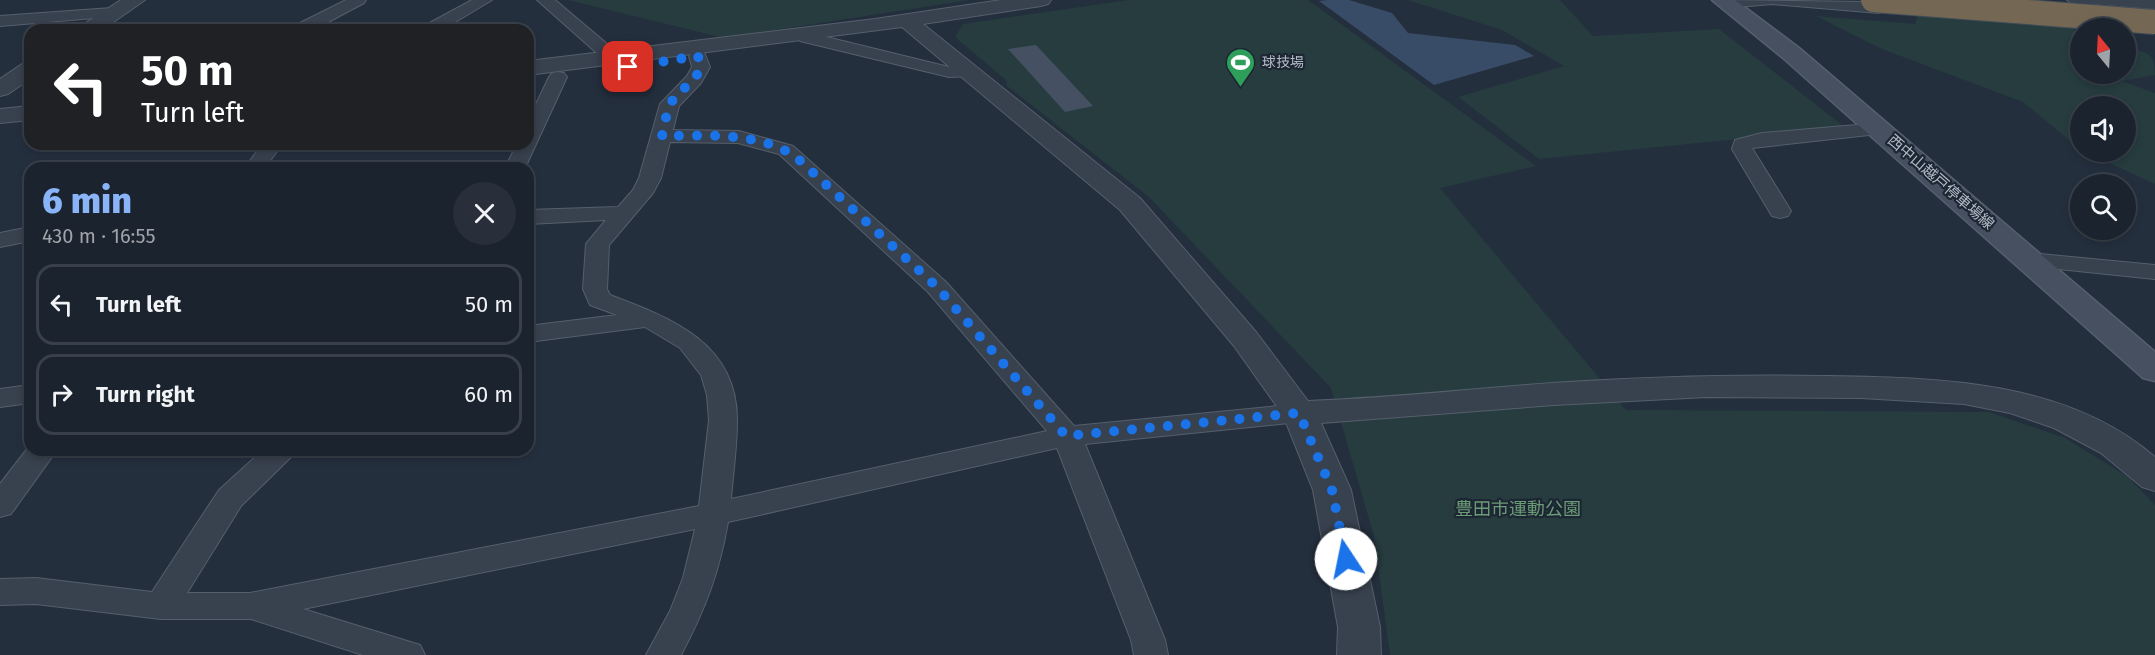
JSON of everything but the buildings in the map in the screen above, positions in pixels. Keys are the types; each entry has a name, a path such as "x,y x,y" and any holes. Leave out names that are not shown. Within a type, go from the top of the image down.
{"highway":[{"path":"1873,0 2155,22"},
{"path":"1984,0 2155,12"}],"main road":[{"name":"西中山越戸停車場線","path":"1724,1 1791,53 1880,129 2155,370"}],"street":[{"path":"96,24 135,0"},
{"path":"312,24 358,0"},
{"path":"441,24 484,0"},
{"path":"545,0 613,57"},
{"path":"534,81 1041,0"},
{"path":"1724,1 1770,0"},
{"path":"1775,0 1879,8 1873,0"},
{"path":"2075,0 2096,14 2155,30"},
{"path":"2095,0 2155,4"},
{"path":"0,21 112,13"},
{"path":"906,20 1103,179 1130,204 1245,339 1299,413 1332,490 1359,627 1359,655"},
{"path":"534,67 875,25"},
{"path":"806,37 949,72 968,72"},
{"path":"663,655 686,614 699,579 714,514 723,420 721,395 714,374 689,342 650,319 603,304 596,295 598,244 642,193 650,177 670,104 696,79 701,67 698,56"},
{"path":"0,89 24,73"},
{"path":"534,130 558,77"},
{"path":"0,116 24,114"},
{"path":"0,127 24,125"},
{"path":"1780,211 1742,149 1742,144 1762,139 1880,129"},
{"path":"662,136 740,137 777,146 795,156 937,287 1066,436 1148,640 1151,655"},
{"path":"534,217 625,213"},
{"path":"0,240 24,235"},
{"path":"2029,260 2155,272"},
{"path":"534,333 617,325 650,319"},
{"path":"0,592 36,591 161,606 250,606 714,514 1066,436 1299,413 1364,411 1554,394 1731,386 1952,392 1997,397 2033,407 2078,425 2111,444 2155,478"},
{"path":"0,398 24,395"},
{"path":"0,506 38,456"},
{"path":"161,606 230,498 275,456"},
{"path":"250,606 408,655"}],"green space":[{"path":"568,0 969,0 724,38"},
{"name":"豊田市運動公園","path":"1129,0 1308,0 1536,166 1440,188 1626,410 1989,412 2065,438 2128,477 2155,505 2155,655 1390,655 1374,536 1331,388 1149,197 1007,86 1006,80 955,37 963,24"},
{"path":"1408,0 1560,0 1593,36 1719,29 1846,128 1539,159 1458,97 1564,66 1502,30"},
{"path":"1919,13 2070,28 2070,84 2130,84 2155,93 2155,184 2107,162 2136,162 2136,96 2070,96 2070,141 2023,102 1882,49 1816,16 1915,24"},
{"path":"2136,50 2151,57 2155,75 2136,78"}],"water":[{"path":"1349,0 1392,13 1408,33 1515,45 1534,56 1434,85 1319,1"}],"place":[{"name":"球技場","path":"1241,88"}],"route":[{"path":"628,67 698,56 701,67 696,79 670,104 662,136 740,137 777,146 795,156 937,287 1066,436 1299,413 1332,490 1346,559"}]}
